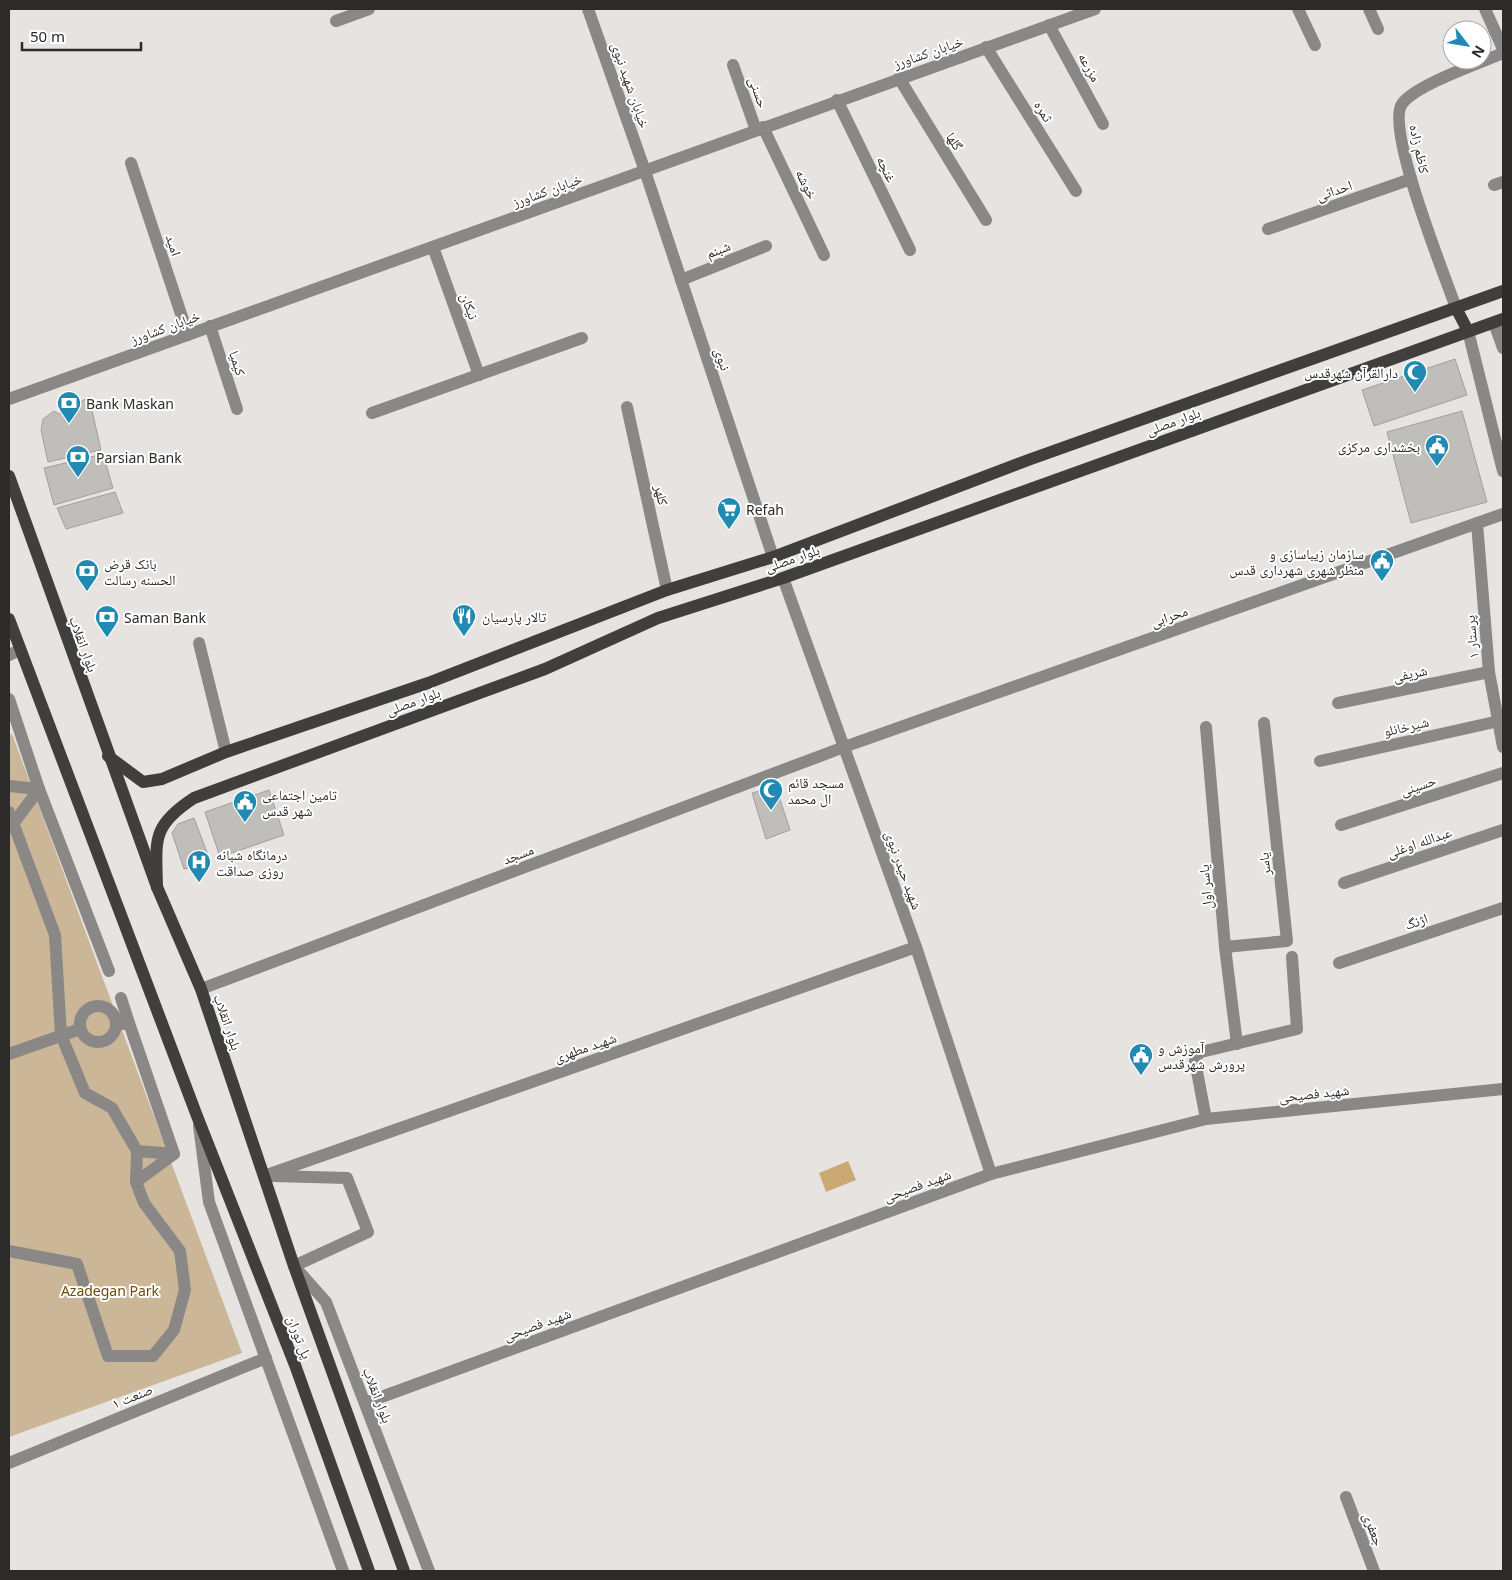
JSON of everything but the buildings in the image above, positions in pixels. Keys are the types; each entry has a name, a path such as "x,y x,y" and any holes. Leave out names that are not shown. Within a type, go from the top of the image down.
{"main road":[{"name":"بلوار مصلی","path":"108,756 143,782 162,779 226,752 428,683 667,590 774,557 1031,460 1503,290"},
{"path":"1456,308 1468,331"},
{"name":"بلوار مصلی","path":"157,887 156,841 165,820 173,812 194,798 545,669 658,618 782,578 1498,321"},
{"name":"بلوار انقلاب","path":"9,476 108,756 157,887 201,989 294,1266"},
{"path":"774,557 782,578"},
{"path":"9,620 14,653 197,1116"},
{"name":"پل توران","path":"197,1116 295,1365 369,1571"},
{"name":"پل توران","path":"294,1266 404,1571"}],"street":[{"path":"336,21 369,9"},
{"name":"خیابان شهید نبوی","path":"588,9 645,171"},
{"name":"خیابان کشاورز","path":"9,399 645,171 837,100 1095,9"},
{"path":"1298,9 1315,44"},
{"path":"1369,9 1378,29"},
{"path":"1485,9 1503,51"},
{"name":"مزرعه","path":"1050,25 1103,124"},
{"name":"ثمره","path":"986,47 1076,191"},
{"name":"کاظم زاده","path":"1456,308 1410,180 1399,127 1400,105 1412,92 1503,51"},
{"name":"حسنی","path":"733,65 759,129"},
{"name":"گلها","path":"899,78 986,220"},
{"name":"غنچه","path":"837,100 910,250"},
{"name":"خوشه","path":"759,129 824,254"},
{"name":"امید","path":"131,163 188,335"},
{"name":"نبوی","path":"645,171 774,557"},
{"name":"احداثی","path":"1268,229 1410,180"},
{"name":"شبنم","path":"681,280 766,246"},
{"name":"نیکان","path":"433,247 479,375"},
{"path":"1498,321 1503,348"},
{"name":"کیمیا","path":"210,326 238,409"},
{"path":"1468,331 1503,471"},
{"path":"372,413 582,338"},
{"name":"کلهر","path":"627,407 667,590"},
{"name":"محرابی","path":"844,747 1503,514"},
{"name":"پرستار ۱","path":"1477,523 1489,672 1503,747"},
{"name":"شهید حیدر نبوی","path":"782,578 916,947 991,1174"},
{"path":"199,642 226,752"},
{"name":"شریفی","path":"1338,703 1489,672"},
{"path":"9,699 40,789 109,970"},
{"name":"شیرخانلو","path":"1320,761 1499,721"},
{"name":"یاسر","path":"1225,947 1286,941 1264,724"},
{"name":"یاسر اول","path":"1206,727 1225,947 1237,1044"},
{"name":"مسجد","path":"201,989 844,747"},
{"name":"حسینی","path":"1342,825 1503,773"},
{"path":"9,786 40,789"},
{"path":"9,1251 77,1264 108,1356 153,1356 174,1330 185,1290 180,1252 144,1203 136,1182 137,1151 112,1108 85,1093 61,1035 55,935 11,818 40,789"},
{"name":"عبدالله اوغلی","path":"1344,883 1503,830"},
{"name":"اژنگ","path":"1339,963 1503,908"},
{"name":"شهید مطهری","path":"264,1176 916,947"},
{"path":"1206,1119 1195,1062 1196,1056 1201,1052 1297,1029 1292,958"},
{"path":"121,998 174,1154"},
{"path":"94,1006 106,1008 111,1012 115,1026 112,1035 108,1039 96,1042 86,1038 80,1028 84,1012 94,1006"},
{"path":"115,1026 129,1023"},
{"path":"9,1054 80,1028"},
{"name":"شهید فصیحی","path":"365,1403 991,1174 1206,1119 1503,1089"},
{"path":"197,1116 209,1202 343,1571"},
{"path":"137,1151 174,1154"},
{"path":"136,1182 174,1154"},
{"path":"264,1176 347,1178 368,1232 294,1266"},
{"name":"بلوار انقلاب","path":"294,1266 326,1302 429,1571"},
{"name":"صنعت ۱","path":"9,1463 266,1358"},
{"name":"جعفری","path":"1346,1497 1374,1571"}],"green space":[{"name":"Azadegan Park","path":"12,734 242,1353 9,1437 9,735"}],"shaded area":[{"path":"848,1161 856,1180 826,1192 819,1173"}],"place":[{"name":"دارالقرآن شهرقدس","path":"1415,393"},
{"name":"Bank Maskan","path":"69,424"},
{"name":"بخشداری مرکزی","path":"1437,467"},
{"name":"Parsian Bank","path":"78,478"},
{"name":"Refah","path":"729,530"},
{"name":"سازمان زیباسازی و منظر شهری شهرداری قدس","path":"1382,582"},
{"name":"بانک قرض الحسنه رسالت","path":"87,592"},
{"name":"تالار پارسیان","path":"464,637"},
{"name":"Saman Bank","path":"107,638"},
{"name":"مسجد قائم ال محمد","path":"771,811"},
{"name":"تامین اجتماعی شهر قدس","path":"245,823"},
{"name":"درمانگاه شبانه روزی صداقت","path":"199,883"},
{"name":"آموزش و پرورش شهرقدس","path":"1141,1076"}]}
